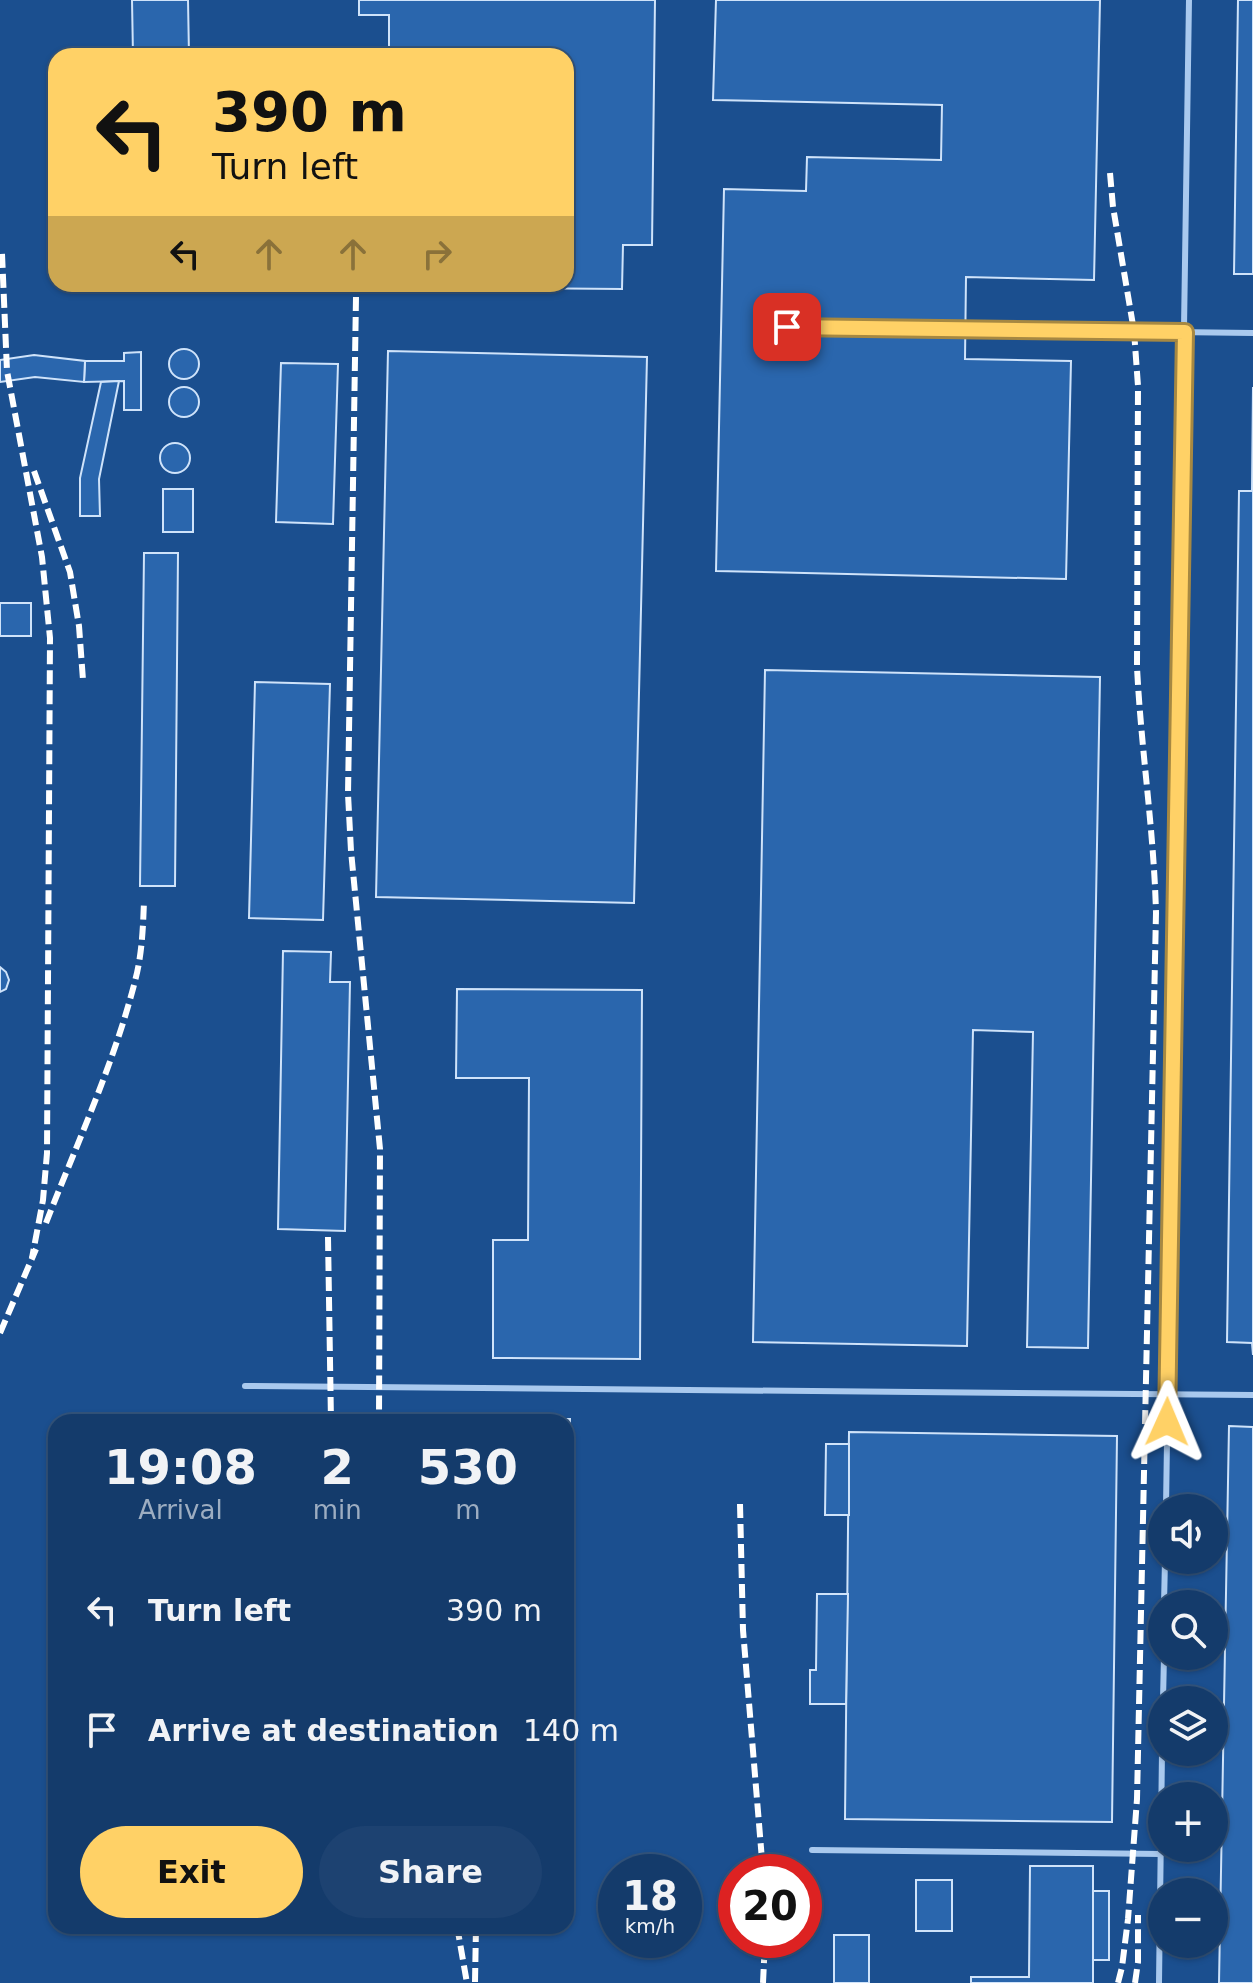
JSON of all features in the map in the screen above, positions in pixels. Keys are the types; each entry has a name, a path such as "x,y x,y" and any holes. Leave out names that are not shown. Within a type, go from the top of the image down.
{"lane":[{"path":"1166,1494 1189,0"},
{"path":"787,327 1253,333"},
{"path":"245,1386 1253,1395"},
{"path":"812,1850 1148,1854"},
{"path":"1159,1983 1161,1862"}],"building":[{"path":"132,0 188,0 189,48 133,48"},
{"path":"359,0 655,0 652,245 623,245 622,289 574,289 574,48 389,48 389,15 359,15"},
{"path":"716,0 1100,0 1094,280 966,277 965,359 1071,361 1066,579 716,571 724,189 806,191 807,157 941,160 942,105 713,100"},
{"path":"1238,0 1253,0 1253,274 1234,274"},
{"path":"184,349 195,353 199,364 195,375 184,379 173,375 169,364 173,353"},
{"path":"388,351 647,357 634,903 376,897"},
{"path":"141,352 141,410 124,410 124,381 84,382 85,361 124,361 124,353"},
{"path":"34,355 85,361 84,382 35,377 0,382 0,360"},
{"path":"281,363 338,364 333,524 276,522"},
{"path":"119,381 99,479 100,516 80,516 80,478 101,382"},
{"path":"184,387 195,391 199,402 195,413 184,417 173,413 169,402 173,391"},
{"path":"1253,387 1253,1355 1252,1343 1227,1342 1239,491 1252,491"},
{"path":"175,443 186,447 190,458 186,469 175,473 164,469 160,458 164,447"},
{"path":"163,489 193,489 193,532 163,532"},
{"path":"144,553 178,553 175,886 140,886"},
{"path":"0,603 31,603 31,636 0,636"},
{"path":"765,670 1100,677 1088,1348 1027,1347 1033,1032 973,1030 967,1346 753,1342"},
{"path":"255,682 330,684 323,920 249,918"},
{"path":"283,951 331,952 330,982 350,982 345,1231 278,1229"},
{"path":"0,967 9,980 6,989 0,992"},
{"path":"457,989 642,990 640,1359 493,1358 493,1240 528,1240 529,1078 456,1078"},
{"path":"1229,1426 1253,1427 1253,1983 1219,1983 1219,1958 1228,1958 1228,1878 1221,1878 1221,1862 1228,1862 1228,1782 1223,1782 1223,1766 1228,1766 1228,1686 1224,1686 1225,1670 1228,1670"},
{"path":"849,1432 1117,1436 1112,1822 845,1819"},
{"path":"826,1444 849,1444 849,1515 825,1515"},
{"path":"817,1594 848,1594 846,1704 810,1704 810,1670 816,1670"},
{"path":"1030,1866 1093,1866 1093,1983 971,1983 971,1977 1029,1977"},
{"path":"916,1880 952,1880 952,1931 916,1931"},
{"path":"1093,1891 1109,1891 1109,1960 1093,1960"},
{"path":"834,1935 869,1935 869,1983 834,1983"}],"railway":[{"path":"1110,173 1134,331 1138,386 1137,667 1156,913 1137,1799 1128,1919 1118,1983"},
{"path":"2,254 7,371 42,557 50,638 47,1153 43,1200 32,1258"},
{"path":"356,297 348,794 380,1149 379,1414"},
{"path":"34,471 70,572 79,626 83,680"},
{"path":"46,1223 106,1073 126,1012 139,961 144,901"},
{"path":"328,1237 331,1414"},
{"path":"0,1333 36,1249"},
{"path":"740,1504 743,1630 762,1854"},
{"path":"1135,1983 1138,1915"},
{"path":"458,1934 467,1983"},
{"path":"475,1982 476,1934"},
{"path":"763,1983 764,1958"}],"route":[{"path":"787,327 1185,332 1167,1422"}]}
